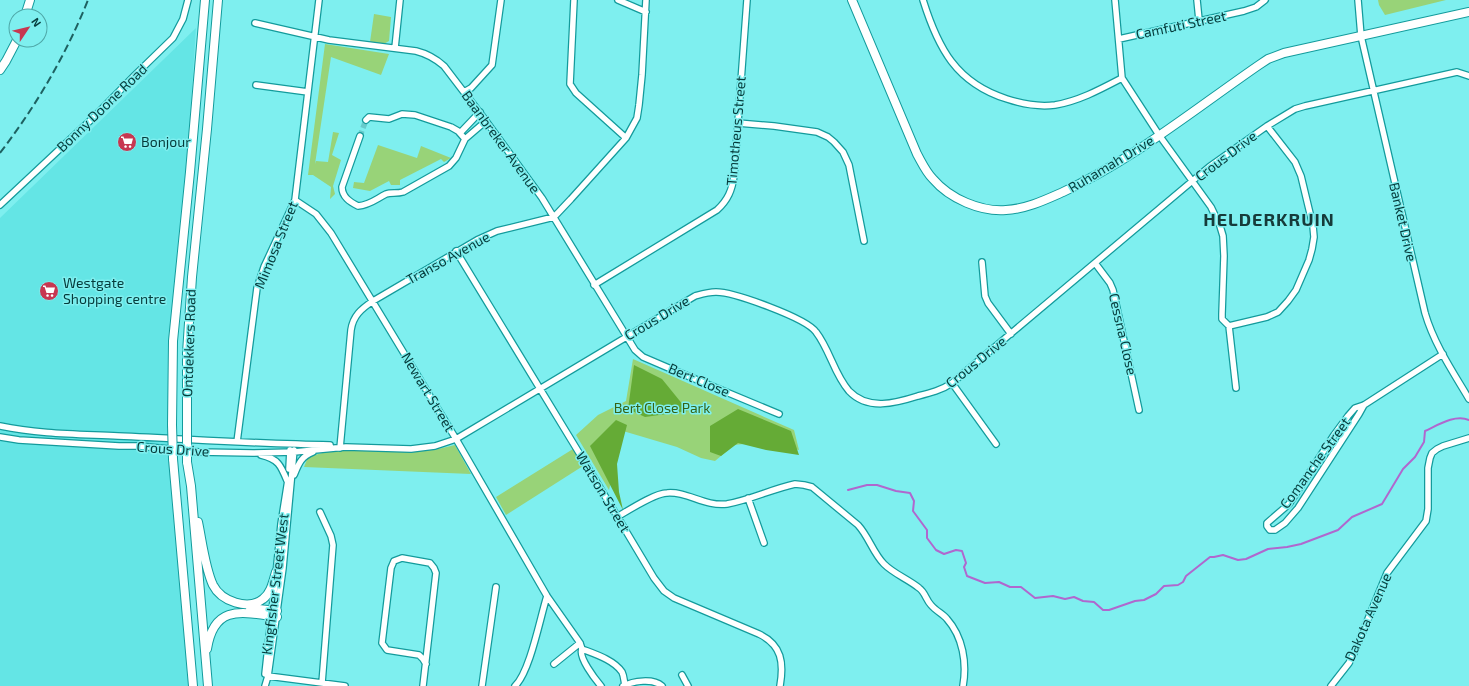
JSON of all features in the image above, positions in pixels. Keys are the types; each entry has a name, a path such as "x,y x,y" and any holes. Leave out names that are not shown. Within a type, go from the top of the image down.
{"main road":[{"name":"Ontdekkers Road","path":"193,686 173,459 173,341 189,187 204,0"},
{"name":"Ontdekkers Road","path":"208,686 191,486 187,462 187,353 192,277 208,129 218,0"},
{"name":"Ruhamah Drive","path":"852,0 923,165 933,179 941,187 964,201 976,206 1005,211 1038,203 1079,185 1159,135 1268,59 1284,52 1469,12"},
{"path":"0,70 12,48"},
{"path":"191,486 208,571 216,591 225,601 235,606 274,614"},
{"path":"216,591 229,600 250,605 262,600 269,592 276,572"},
{"path":"206,660 208,646 213,630 216,624 225,616 244,612 274,614"}],"street":[{"name":"Bonny Doone Road","path":"0,205 94,117 173,38 183,19 188,0"},
{"name":"Mimosa Street","path":"237,442 257,288 264,267 295,200 319,0"},
{"path":"395,48 400,0"},
{"path":"464,92 471,88 492,65 501,0"},
{"path":"574,0 570,84 576,93 626,138"},
{"path":"618,0 646,12"},
{"path":"554,217 626,138 637,118 646,0"},
{"name":"Timotheus Street","path":"594,285 717,210 723,205 732,189 747,0"},
{"path":"923,0 935,35 952,62 964,76 978,87 999,96 1017,102 1054,105 1094,93 1122,78"},
{"path":"1115,0 1122,78 1159,135 1211,207 1221,231 1224,256 1222,319 1229,326 1236,388"},
{"path":"1197,0 1199,20"},
{"name":"Camfuti Street","path":"1119,38 1244,11 1256,7 1265,0"},
{"name":"Banket Drive","path":"1358,0 1361,36 1425,313 1428,323 1443,354 1469,399"},
{"name":"Baanbreker Avenue","path":"255,23 329,40 426,53 436,58 480,112 542,198 626,336"},
{"name":"Crous Drive","path":"0,426 26,431 342,447 411,448 435,446 456,439 695,296 710,292 723,292 763,305 800,320 812,327 821,339 843,383 854,396 874,404 890,404 941,390 952,384 1209,167 1267,126 1295,109 1457,72 1469,76"},
{"path":"256,85 308,92"},
{"path":"460,133 480,112"},
{"path":"366,120 369,117 389,119 404,114 415,115 451,127 460,133 465,139"},
{"path":"360,136 342,187 346,198 358,206 370,204 387,194 397,194 403,192 449,166 456,158 465,139 486,121"},
{"path":"738,123 817,132 828,137 839,146 849,166 864,241"},
{"path":"1229,326 1267,318 1278,312 1296,290 1309,260 1312,249 1314,237 1313,226 1301,176 1295,162 1267,126"},
{"name":"Newart Street","path":"295,200 316,214 323,222 373,301 456,439 547,596 581,646 581,654 601,686"},
{"name":"Transo Avenue","path":"342,447 352,322 356,314 373,301 477,240 497,231 554,217"},
{"name":"Watson Street","path":"456,251 541,389 654,578 667,594 674,598 765,637 778,652 782,664 780,686"},
{"path":"982,262 985,296 988,303 1011,334"},
{"name":"Cessna Close","path":"1095,263 1110,283 1113,290 1139,410"},
{"name":"Bert Close","path":"626,336 631,346 643,357 779,414"},
{"name":"Comanche Street","path":"1364,405 1298,508 1281,527 1275,530 1270,530 1267,523 1289,504 1348,416 1356,408 1364,405 1443,354"},
{"path":"952,384 996,444"},
{"name":"Crous Drive","path":"0,437 19,440 139,446 199,452 292,453 342,447"},
{"name":"Dakota Avenue","path":"1332,686 1349,663 1354,653 1387,573 1426,521 1428,509 1428,468 1432,453 1443,446 1469,438"},
{"name":"Kingfisher Street West","path":"264,686 268,676 290,483 292,444"},
{"name":"Kingfisher Street West","path":"264,686 265,668 274,614 276,572 281,524 290,483 299,462 303,457 327,448"},
{"path":"253,453 266,456 279,464 290,483"},
{"path":"617,517 642,503 667,492 701,502 726,504 795,484 804,484 812,487 858,525 863,530 883,563 921,589 931,605 952,625 963,655 965,674 963,686"},
{"path":"748,498 764,543"},
{"path":"320,512 331,536 333,545 322,683"},
{"path":"424,686 436,573 432,564 402,558 397,559 392,564 382,640 383,646 387,650 419,655 423,658 426,664"},
{"path":"482,686 496,587"},
{"path":"515,686 523,674 528,661 547,596"},
{"path":"554,664 581,646 618,668 623,674 624,685 647,681 656,682 662,686"},
{"path":"682,675 688,686"},
{"path":"268,676 345,686"}],"shaded area":[{"name":"Westgate Shopping centre","path":"196,28 169,438 189,686 0,686 0,218"}],"green space":[{"path":"1378,0 1446,0 1385,15 1379,5"},
{"path":"374,14 391,17 389,41 382,45 370,42"},
{"path":"325,44 389,54 381,75 331,57 315,164 316,161 328,162 333,132 339,133 332,155 341,160 333,186 335,194 330,199 331,187 313,175 308,175"},
{"path":"378,145 417,158 421,146 451,158 444,162 441,159 400,180 400,185 391,185 389,181 370,191 353,188 354,182 364,183"},
{"name":"Bert Close Park","path":"633,359 794,430 799,450 763,442 734,445 715,461 701,458 677,447 623,431 609,490 576,435 598,415 626,401"},
{"path":"634,365 662,379 688,411 645,417 628,409"},
{"path":"738,409 791,431 799,455 766,450 738,443 721,456 710,452 710,426"},
{"path":"616,420 627,425 617,464 619,492 623,510 590,446"},
{"path":"455,445 471,474 304,467 308,457 329,451 434,450"},
{"path":"573,449 583,466 506,515 496,497"}],"waterway":[{"path":"848,490 867,485 877,485 896,491 910,493 914,501 913,511 927,530 927,538 936,550 944,554 956,550 962,551 966,563 964,567 967,576 985,583 999,582 1010,587 1021,587 1035,598 1053,596 1065,599 1074,597 1083,601 1094,602 1103,610 1109,610 1135,601 1144,600 1156,594 1164,586 1178,585 1183,582 1186,576 1210,557 1223,555 1238,560 1246,559 1268,549 1301,544 1338,530 1352,517 1382,504 1403,469 1415,457 1424,442 1425,431 1452,419 1458,418 1469,420"}],"tunnel":[{"path":"360,136 366,120"}],"railway":[{"path":"0,153 26,117 49,80 70,40 88,0"}],"place":[{"name":"Bonjour","path":"127,142"},
{"name":"Westgate Shopping centre","path":"49,291"}],"district":[{"name":"HELDERKRUIN","path":"1269,220"}]}
